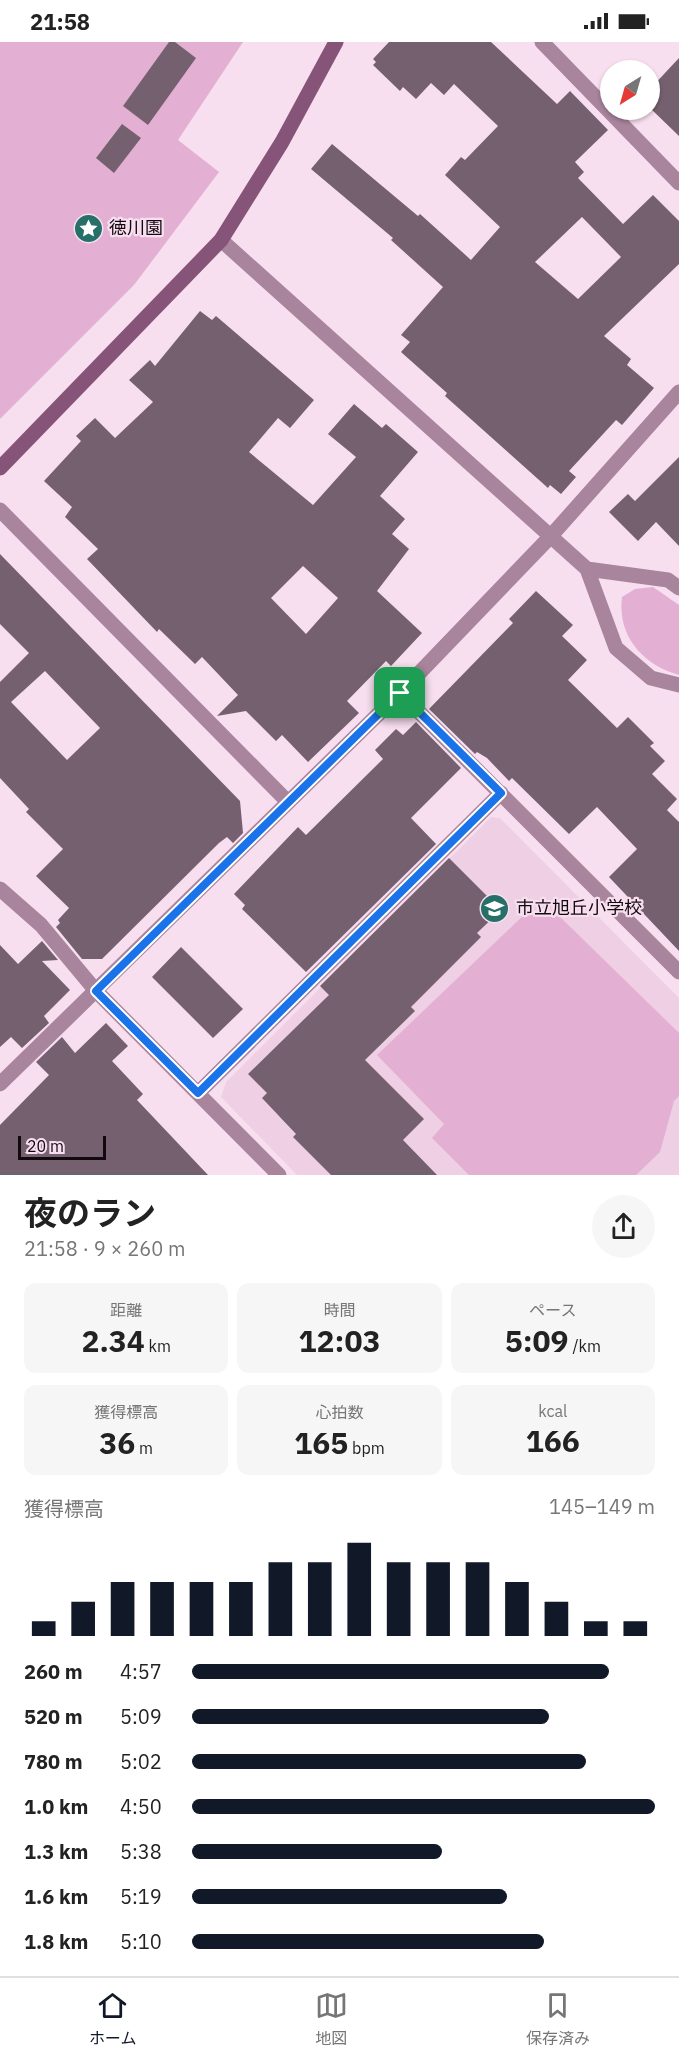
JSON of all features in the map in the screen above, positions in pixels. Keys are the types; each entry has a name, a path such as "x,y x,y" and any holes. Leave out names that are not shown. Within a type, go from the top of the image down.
{"street":[{"path":"0,468 221,240 282,142 336,42"},
{"path":"542,42 679,183"},
{"path":"221,240 587,569 616,648 651,678 679,685"},
{"path":"0,1084 400,693 550,537 679,392"},
{"path":"0,510 288,802"},
{"path":"587,569 669,580 679,588"},
{"path":"400,693 679,972"},
{"path":"198,1093 501,793"},
{"path":"0,889 41,925 96,991 279,1175"}],"shaded area":[{"name":"徳川園","path":"0,42 243,42 178,140 219,172 134,285 0,419"},
{"path":"653,587 679,605 679,675 654,664 644,656 628,636 624,624 622,597 635,589"},
{"name":"市立旭丘小学校","path":"491,817 500,818 679,998 679,1175 297,1175 221,1097 226,1082"},
{"path":"556,913 679,1033 679,1096 674,1101 660,1152 636,1175 469,1175 432,1138 444,1124 377,1055 524,915"}],"building":[{"path":"169,42 175,42 196,58 148,125 123,106"},
{"path":"389,42 491,42 557,104 570,91 608,130 575,162 584,172 578,178 623,224 653,195 679,221 679,264 604,336 631,359 627,365 654,388 622,425 616,420 569,471 576,477 561,494 550,485 548,488 445,396 447,393 401,352 410,342 401,335 443,287 391,240 393,238 311,169 332,144 418,216 420,214 471,260 500,227 445,175 461,157 465,160 498,126 454,84 444,95 431,83 416,99 403,87 400,91 373,65 376,62 373,59","holes":["582,217 621,257 578,299 535,262"]},
{"path":"679,58 679,136 660,118 660,78"},
{"path":"122,124 141,138 114,173 96,158"},
{"path":"200,311 212,320 216,316 314,400 290,428 278,418 249,452 313,505 356,457 328,434 354,404 382,428 386,424 418,452 380,496 405,519 392,534 409,549 377,591 422,633 391,666 386,661 347,701 359,713 308,762 282,735 276,741 246,711 217,716 238,695 202,657 195,664 159,629 157,632 87,559 98,549 65,517 72,507 44,481 81,441 76,436 95,418 115,438 153,402 129,380 150,360 155,366","holes":["303,566 338,598 306,634 271,598"]},
{"path":"679,457 679,546 656,522 638,541 609,512 628,494 635,501"},
{"path":"0,554 240,801 243,833 233,843 227,837 219,843 102,959 82,959 56,927 60,923 58,920 69,908 36,876 63,849 26,812 29,809 0,778 0,682 29,653 0,624","holes":["45,671 100,728 67,760 11,702"]},
{"path":"536,591 573,625 562,636 587,660 568,680 617,728 628,717 654,743 650,746 665,761 652,774 677,799 667,810 679,822 679,951 609,877 637,849 597,807 569,834 512,778 509,781 487,758 477,752 475,754 429,709 513,623 509,619"},
{"path":"416,722 461,768 411,818 436,844 306,972 242,909 245,905 234,894 298,827 306,835 383,759 375,750 396,729 403,735"},
{"path":"449,858 501,910 477,933 481,937 411,1007 415,1011 365,1060 424,1119 403,1140 437,1175 331,1175 293,1137 296,1134 262,1098 267,1093 248,1074 329,995 320,986"},
{"path":"42,941 58,960 42,961 70,990 44,1016 49,1023 22,1048 11,1037 0,1047 0,945 18,964"},
{"path":"181,947 243,1009 213,1038 152,977"},
{"path":"106,1023 128,1046 112,1061 143,1094 137,1100 208,1175 0,1175 0,1125 49,1075 36,1062 62,1037 75,1053"}],"place":[{"name":"徳川園","path":"88,228"},
{"name":"市立旭丘小学校","path":"495,908"}],"route":[{"path":"400,693 501,793 198,1093 96,991 400,693"}]}
